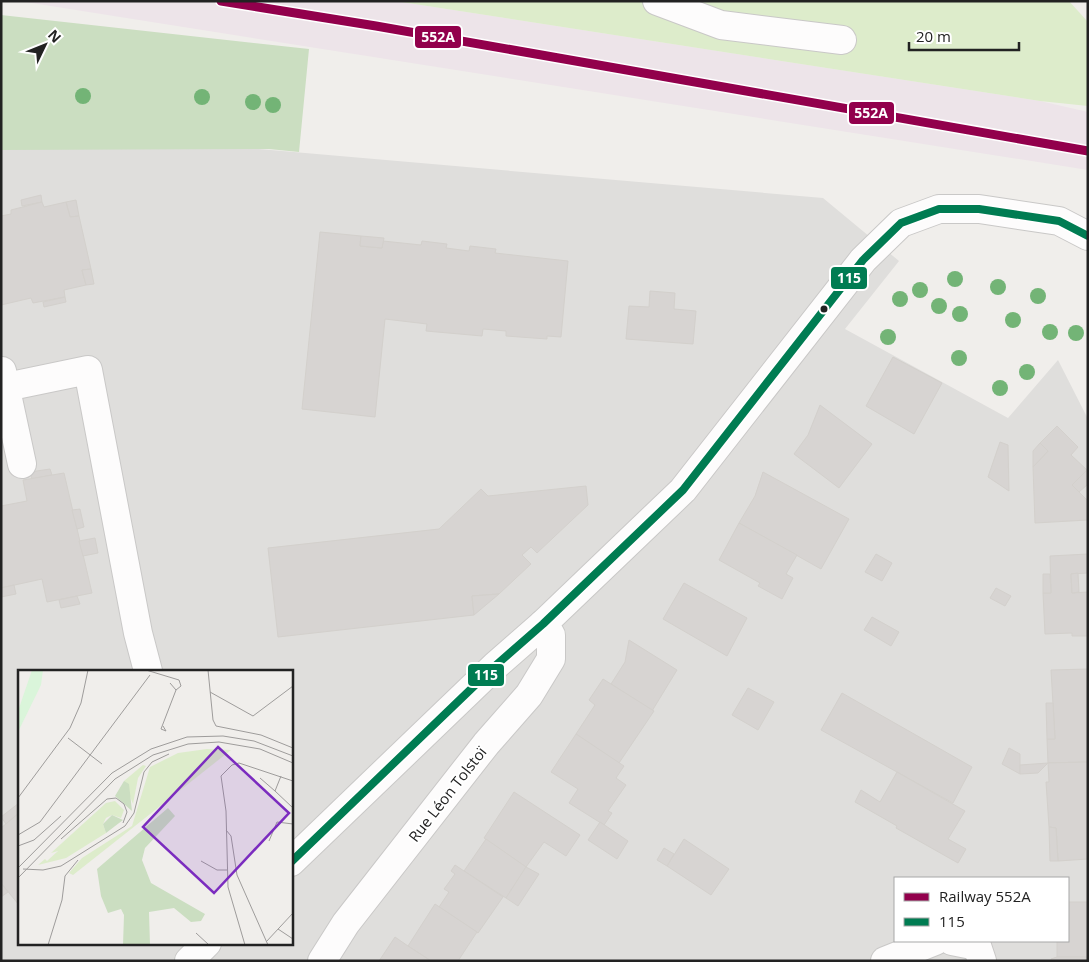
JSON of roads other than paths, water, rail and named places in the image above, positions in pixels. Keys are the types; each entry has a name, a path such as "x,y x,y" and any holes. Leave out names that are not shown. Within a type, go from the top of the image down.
{"street":[{"path":"657,1 722,25 842,40"},
{"path":"292,861 495,666 543,624 683,490 863,260 901,223 938,209 979,209 1059,221 1088,236"},
{"path":"22,464 3,382 88,370 146,661"},
{"name":"Rue Léon Tolstoï","path":"322,961 346,924 486,744 529,695 551,659 551,635 543,624"},
{"path":"885,961 932,942"},
{"path":"957,942 976,946 982,961"},
{"path":"189,961 206,944"}],"rail line":[{"name":"552A","path":"221,1 376,26 1088,151"}]}
